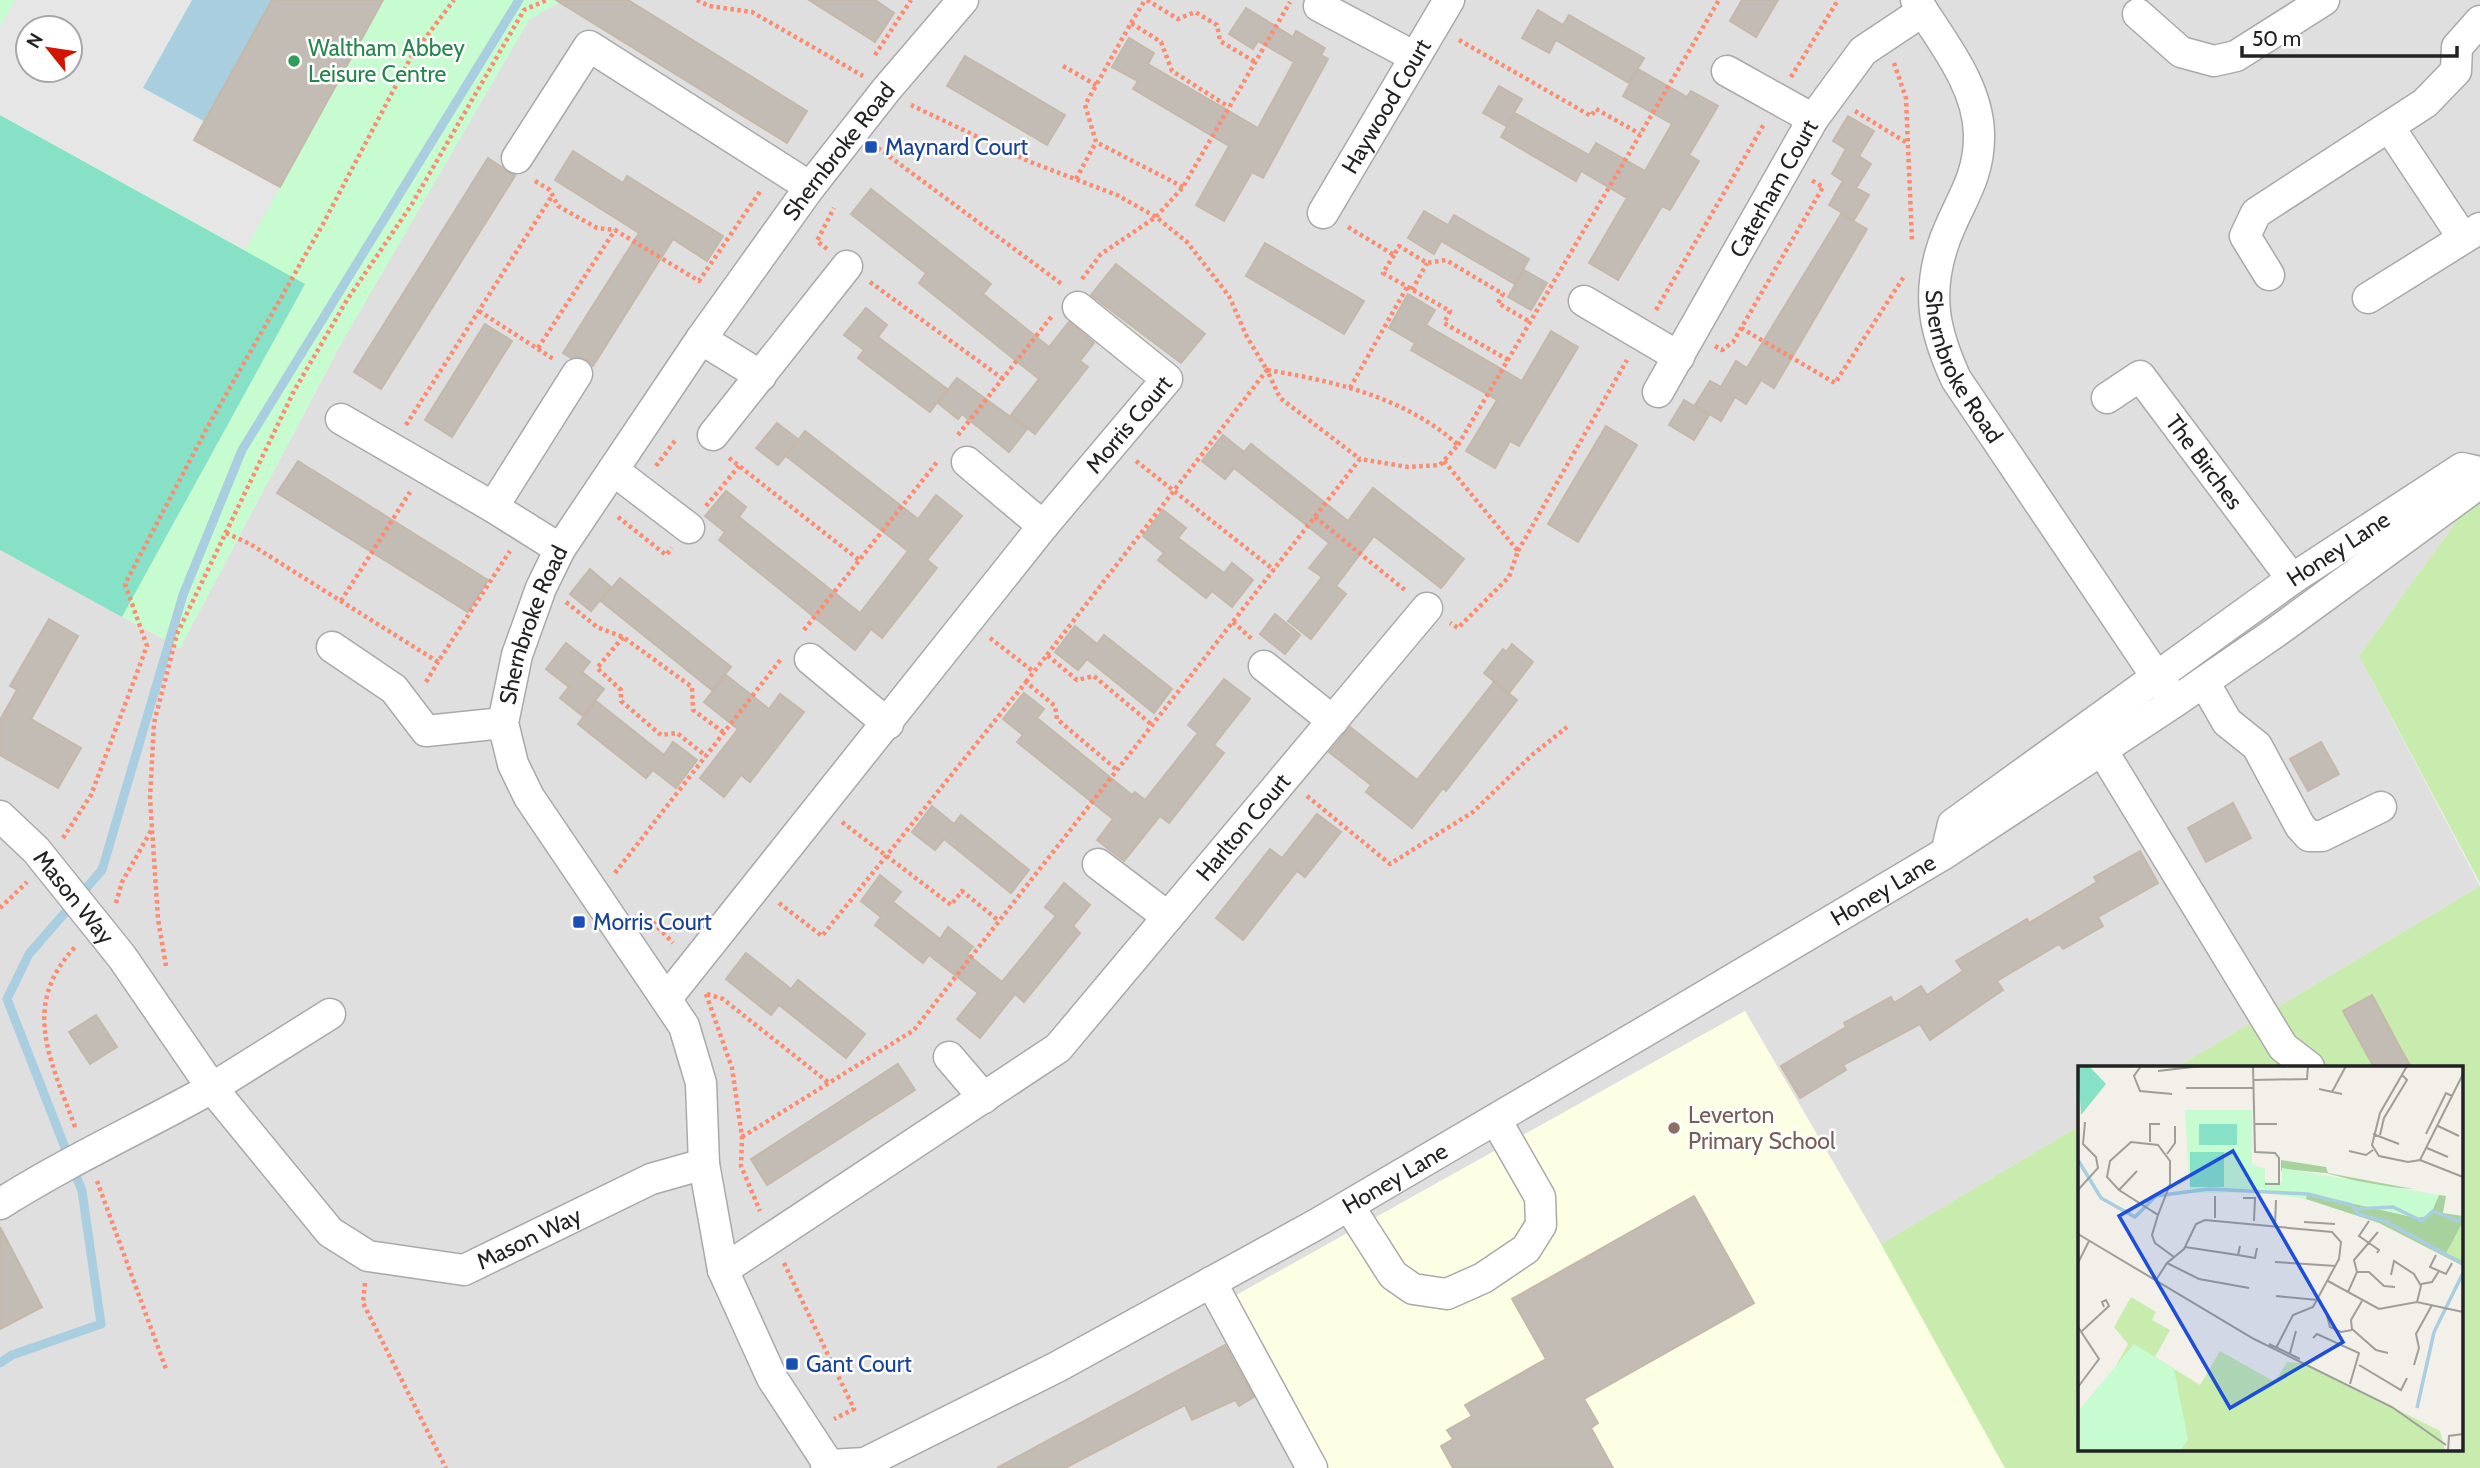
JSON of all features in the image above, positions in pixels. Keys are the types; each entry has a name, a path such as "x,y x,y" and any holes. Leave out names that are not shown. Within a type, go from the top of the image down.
{"street":[{"name":"Haywood Court","path":"1323,213 1449,0"},
{"path":"2138,14 2181,52 2214,61 2236,56 2324,0"},
{"name":"Shernbroke Road","path":"827,1466 772,1378 723,1270 704,1164 701,1083 684,1026 529,797 513,764 503,723 517,654 544,583 561,549 701,338 810,187 874,82 955,2"},
{"path":"1305,3 1416,57"},
{"name":"Shernbroke Road","path":"1920,6 1952,56 1970,93 1979,134 1973,182 1943,245 1937,269 1933,292 1938,339 1956,379 2167,690"},
{"name":"Caterham Court","path":"1658,392 1822,108 1863,51 1920,6"},
{"path":"2269,275 2245,236 2256,213 2425,103 2456,71 2457,47 2480,21"},
{"path":"517,158 589,46 810,187"},
{"path":"1727,71 1778,99 1822,108"},
{"path":"2368,298 2472,233 2390,128"},
{"path":"706,441 847,266"},
{"name":"Morris Court","path":"667,998 888,724 1043,526 1167,379 1072,297"},
{"path":"1584,301 1641,336 1686,345"},
{"path":"701,338 761,376"},
{"path":"493,506 577,374"},
{"name":"The Birches","path":"2107,398 2140,376 2292,579"},
{"path":"341,419 493,506 561,549"},
{"path":"954,453 1043,526"},
{"name":"Honey Lane","path":"827,1466 865,1463 1057,1367 1349,1206 1947,852 2102,750 2292,579 2462,468 2480,472"},
{"path":"613,470 689,527"},
{"name":"Honey Lane","path":"1947,852 1953,824 2167,690 2204,682 2480,482"},
{"name":"Harlton Court","path":"984,1098 1058,1048 1427,608"},
{"path":"332,647 394,690 426,731 503,723"},
{"path":"797,651 888,724"},
{"path":"1264,666 1333,721"},
{"path":"2204,682 2227,722 2257,746 2300,826 2309,836 2322,836 2381,807"},
{"path":"2102,750 2283,1047 2308,1066"},
{"name":"Mason Way","path":"0,816 36,850 46,874 92,922 212,1088 330,1231 369,1256 464,1270 651,1179 704,1164"},
{"path":"1098,864 1168,917"},
{"path":"0,1204 49,1174 88,1156 212,1088 330,1013"},
{"path":"723,1270 984,1098 948,1057"},
{"path":"1349,1206 1394,1275 1413,1289 1447,1293 1483,1278 1526,1249 1541,1225 1540,1197 1496,1120"},
{"path":"1211,1282 1312,1468"}],"path":[{"path":"0,908 46,874 91,795 146,646 125,584 207,428 323,224 411,57 454,0"},
{"path":"166,972 158,919 152,828 154,723 177,634 294,391 347,300 412,204 524,10 547,0"},
{"path":"697,0 709,6 752,12 874,82 911,0"},
{"path":"1076,179 1096,142 1085,105 1146,0 1178,19 1195,12 1217,25 1220,41 1255,62"},
{"path":"911,105 1028,161 1117,195 1156,217 1187,242 1229,296 1247,337 1280,398 1360,459 1408,467 1440,465 1458,445 1719,0"},
{"path":"1315,516 1427,608 1458,628 1509,577 1518,551 1778,99 1838,0"},
{"path":"597,896 723,733 797,651 859,560 954,453 1003,379 1072,297 1101,254 1156,217 1183,187 1255,62 1305,3"},
{"path":"1131,23 1161,42 1172,71 1229,107"},
{"path":"1434,26 1591,116 1596,109 1640,134"},
{"path":"1885,36 1906,98 1912,246"},
{"path":"1063,66 1096,85"},
{"path":"1822,108 1908,144"},
{"path":"1096,142 1183,187"},
{"path":"878,148 1072,297"},
{"path":"517,158 513,167 550,190 558,206 597,228 615,230 699,281 777,166"},
{"path":"1686,345 1721,350 1733,342 1823,187 1788,165"},
{"path":"810,187 834,207 817,241 847,266 1003,379"},
{"path":"391,449 552,195"},
{"path":"1323,213 1394,255"},
{"path":"538,348 615,230"},
{"path":"1508,360 1444,323 1450,311 1383,273 1399,246 1427,263 1446,260 1503,294 1498,303 1530,322"},
{"path":"1350,388 1427,263"},
{"path":"1741,328 1835,383 1908,270 1937,269"},
{"path":"479,311 577,374"},
{"path":"1267,370 1330,380 1437,426 1458,445"},
{"path":"757,886 822,936 1034,672 1267,370"},
{"path":"648,418 677,438 706,441 859,560"},
{"path":"1113,443 1274,570"},
{"path":"742,1138 914,1030 1360,459"},
{"path":"1444,461 1518,551"},
{"path":"689,527 739,466"},
{"path":"341,601 425,468"},
{"path":"226,533 250,544 438,662 525,527"},
{"path":"544,583 597,627 624,637 692,687 693,710 723,733"},
{"path":"968,621 1034,672"},
{"path":"624,637 597,668 621,690 621,701 661,735 677,733 706,756"},
{"path":"1047,654 1077,680 1094,676 1153,725"},
{"path":"1026,682 1055,706 1057,719 1118,770"},
{"path":"1285,778 1390,864 1473,811 1532,755 1567,727"},
{"path":"822,806 951,905 962,891 999,921"},
{"path":"152,828 122,882 117,901 92,922 54,973 43,1008 43,1030 61,1088 166,1369"},
{"path":"706,994 723,999 829,1083"},
{"path":"369,1256 363,1303 446,1468"}],"shaded area":[{"path":"15,0 192,0 143,88 204,121 194,140 280,187 245,250 0,115 0,27"},
{"path":"563,0 2480,0 2480,489 2359,656 2480,886 2179,1066 2078,1066 2078,1127 1881,1244 2005,1468 0,1468 0,550 180,648 342,342 529,19"},
{"name":"Leverton Primary School","path":"1745,1011 1881,1244 2005,1468 1321,1468 1231,1298"}],"green space":[{"path":"0,0 563,0 529,20 342,342 180,648 0,550"},
{"path":"0,115 305,284 122,617 0,550"},
{"path":"2480,489 2480,883 2359,656"},
{"path":"2480,886 2480,1468 2005,1468 1881,1244 2078,1127 2078,1450 2462,1450 2462,1066 2179,1066"}],"water":[{"path":"192,0 272,0 204,121 143,88"}],"building":[{"name":"Waltham Abbey Leisure Centre","path":"272,0 383,0 280,187 194,140"},
{"path":"556,0 628,0 807,111 787,143"},
{"path":"809,0 875,0 894,13 875,42"},
{"path":"1742,0 1778,0 1756,37 1730,21"},
{"path":"1246,8 1293,37 1296,31 1325,48 1321,55 1328,59 1263,178 1252,172 1224,221 1196,205 1229,146 1133,89 1138,81 1112,67 1129,38 1154,53 1148,64 1258,128 1294,62 1258,41 1253,49 1229,34"},
{"path":"1538,10 1563,25 1569,15 1644,58 1629,83 1556,40 1549,53 1522,38"},
{"path":"965,56 1065,115 1047,145 947,86"},
{"path":"1638,69 1687,97 1691,91 1718,106 1689,155 1699,161 1670,210 1662,206 1618,280 1589,263 1627,198 1581,171 1576,181 1501,137 1515,113 1589,155 1596,143 1645,171 1672,124 1623,96"},
{"path":"1499,86 1522,99 1506,126 1483,113"},
{"path":"1848,116 1874,131 1859,156 1871,164 1856,188 1869,195 1854,220 1829,205 1843,181 1832,174 1846,149 1833,141"},
{"path":"573,151 623,183 627,176 723,236 707,261 673,239 593,366 586,359 571,358 563,353 639,233 555,180"},
{"path":"488,158 515,176 381,389 354,372"},
{"path":"871,189 991,284 983,294 1049,347 1069,322 1094,343 1080,361 1088,367 1035,434 1011,415 1039,379 919,283 926,273 851,214"},
{"path":"1424,211 1448,225 1454,215 1529,259 1515,284 1441,241 1434,254 1408,238"},
{"path":"1841,214 1867,229 1774,388 1761,380 1746,404 1735,397 1721,421 1695,405 1710,381 1721,387 1736,361 1747,368"},
{"path":"1265,243 1364,301 1344,334 1246,276"},
{"path":"1116,264 1205,334 1181,363 1091,295"},
{"path":"1524,270 1547,283 1531,310 1508,297"},
{"path":"1408,294 1435,310 1426,325 1522,381 1551,331 1578,347 1519,446 1510,441 1495,468 1466,451 1497,400 1411,350 1415,343 1389,328"},
{"path":"866,308 887,325 878,337 947,389 930,412 858,358 864,350 844,335"},
{"path":"485,324 512,341 452,437 425,420"},
{"path":"957,378 1027,429 1009,452 962,414 958,419 938,403"},
{"path":"1684,400 1709,415 1694,440 1669,425"},
{"path":"777,423 799,440 778,465 756,448"},
{"path":"1606,426 1637,445 1578,542 1548,524"},
{"path":"805,431 918,519 936,495 962,516 927,560 937,568 882,638 871,629 855,650 719,540 725,532 705,516 726,491 746,507 739,517 860,613 908,551 786,456"},
{"path":"1223,435 1244,452 1251,444 1348,521 1373,488 1464,559 1441,588 1374,536 1336,586 1346,594 1311,639 1288,621 1322,577 1309,568 1329,543 1234,468 1225,479 1202,461"},
{"path":"298,461 488,580 468,612 277,493"},
{"path":"1163,510 1186,528 1178,538 1224,573 1232,563 1253,580 1232,607 1212,591 1206,598 1158,560 1164,553 1143,536"},
{"path":"590,569 611,587 591,611 570,594"},
{"path":"620,578 731,667 712,690 601,601"},
{"path":"1275,614 1300,635 1285,654 1260,634"},
{"path":"49,619 78,636 31,719 81,748 58,788 0,755 0,720 17,690 10,686"},
{"path":"1075,626 1097,644 1104,635 1172,689 1154,713 1087,659 1078,670 1055,652"},
{"path":"566,643 590,662 582,672 604,689 583,716 560,698 569,687 546,669"},
{"path":"1512,644 1533,662 1509,693 1484,673 1503,649 1506,652"},
{"path":"726,675 769,709 780,694 804,712 750,782 741,775 724,797 700,778 738,729 704,702"},
{"path":"1224,679 1250,699 1214,745 1224,753 1169,823 1160,816 1124,861 1097,840 1113,819 1017,742 1023,735 1003,719 1024,693 1044,709 1037,718 1132,795 1135,792 1145,800 1198,733 1188,725"},
{"path":"1494,682 1517,700 1446,791 1443,788 1412,828 1366,792 1371,785 1329,752 1350,727 1417,780"},
{"path":"596,701 664,755 673,742 697,760 676,788 653,770 646,778 578,724"},
{"path":"2321,742 2339,774 2308,791 2290,759"},
{"path":"2233,803 2251,838 2206,862 2188,828"},
{"path":"932,806 954,824 961,815 1029,870 1011,893 944,839 935,850 912,832"},
{"path":"1317,814 1341,832 1305,877 1297,871 1243,940 1216,918 1270,849 1282,858"},
{"path":"2140,851 2158,883 2098,917 2103,926 2063,949 2059,944 1997,981 2003,990 1930,1040 1920,1024 1843,1065 1846,1070 1800,1098 1781,1066 1846,1027 1844,1023 1891,997 1894,1003 1921,986 1927,995 1963,971 1956,961 2027,919 2029,923 2097,882 2094,877"},
{"path":"880,875 901,892 893,902 940,939 948,927 973,947 967,954 1002,982 1056,916 1045,907 1064,883 1090,905 1073,926 1080,933 1024,1002 1015,994 980,1038 957,1019 978,993 929,955 923,963 875,925 881,917 861,901"},
{"path":"746,953 791,989 798,980 865,1034 846,1058 779,1005 771,1015 726,979"},
{"path":"2372,995 2410,1066 2373,1066 2343,1011"},
{"path":"96,1015 117,1047 90,1064 69,1032"},
{"path":"898,1064 915,1090 767,1185 751,1159"},
{"name":"Leverton Primary School","path":"1694,1196 1754,1303 1584,1399 1598,1423 1591,1428 1613,1468 1453,1468 1441,1446 1453,1439 1447,1430 1472,1416 1465,1405 1546,1359 1512,1299"},
{"path":"0,1227 42,1307 0,1329"},
{"path":"1225,1345 1254,1397 1239,1406 1235,1400 1192,1420 1185,1405 1065,1468 997,1468"}],"waterway":[{"path":"0,1363 12,1355 101,1324 82,1191 7,999 29,954 102,870 183,595 242,450 519,0"}],"place":[{"name":"Waltham Abbey Leisure Centre","path":"294,61"},
{"name":"Maynard Court","path":"871,147"},
{"name":"Morris Court","path":"579,922"},
{"name":"Leverton Primary School","path":"1674,1128"},
{"name":"Gant Court","path":"792,1364"}]}
